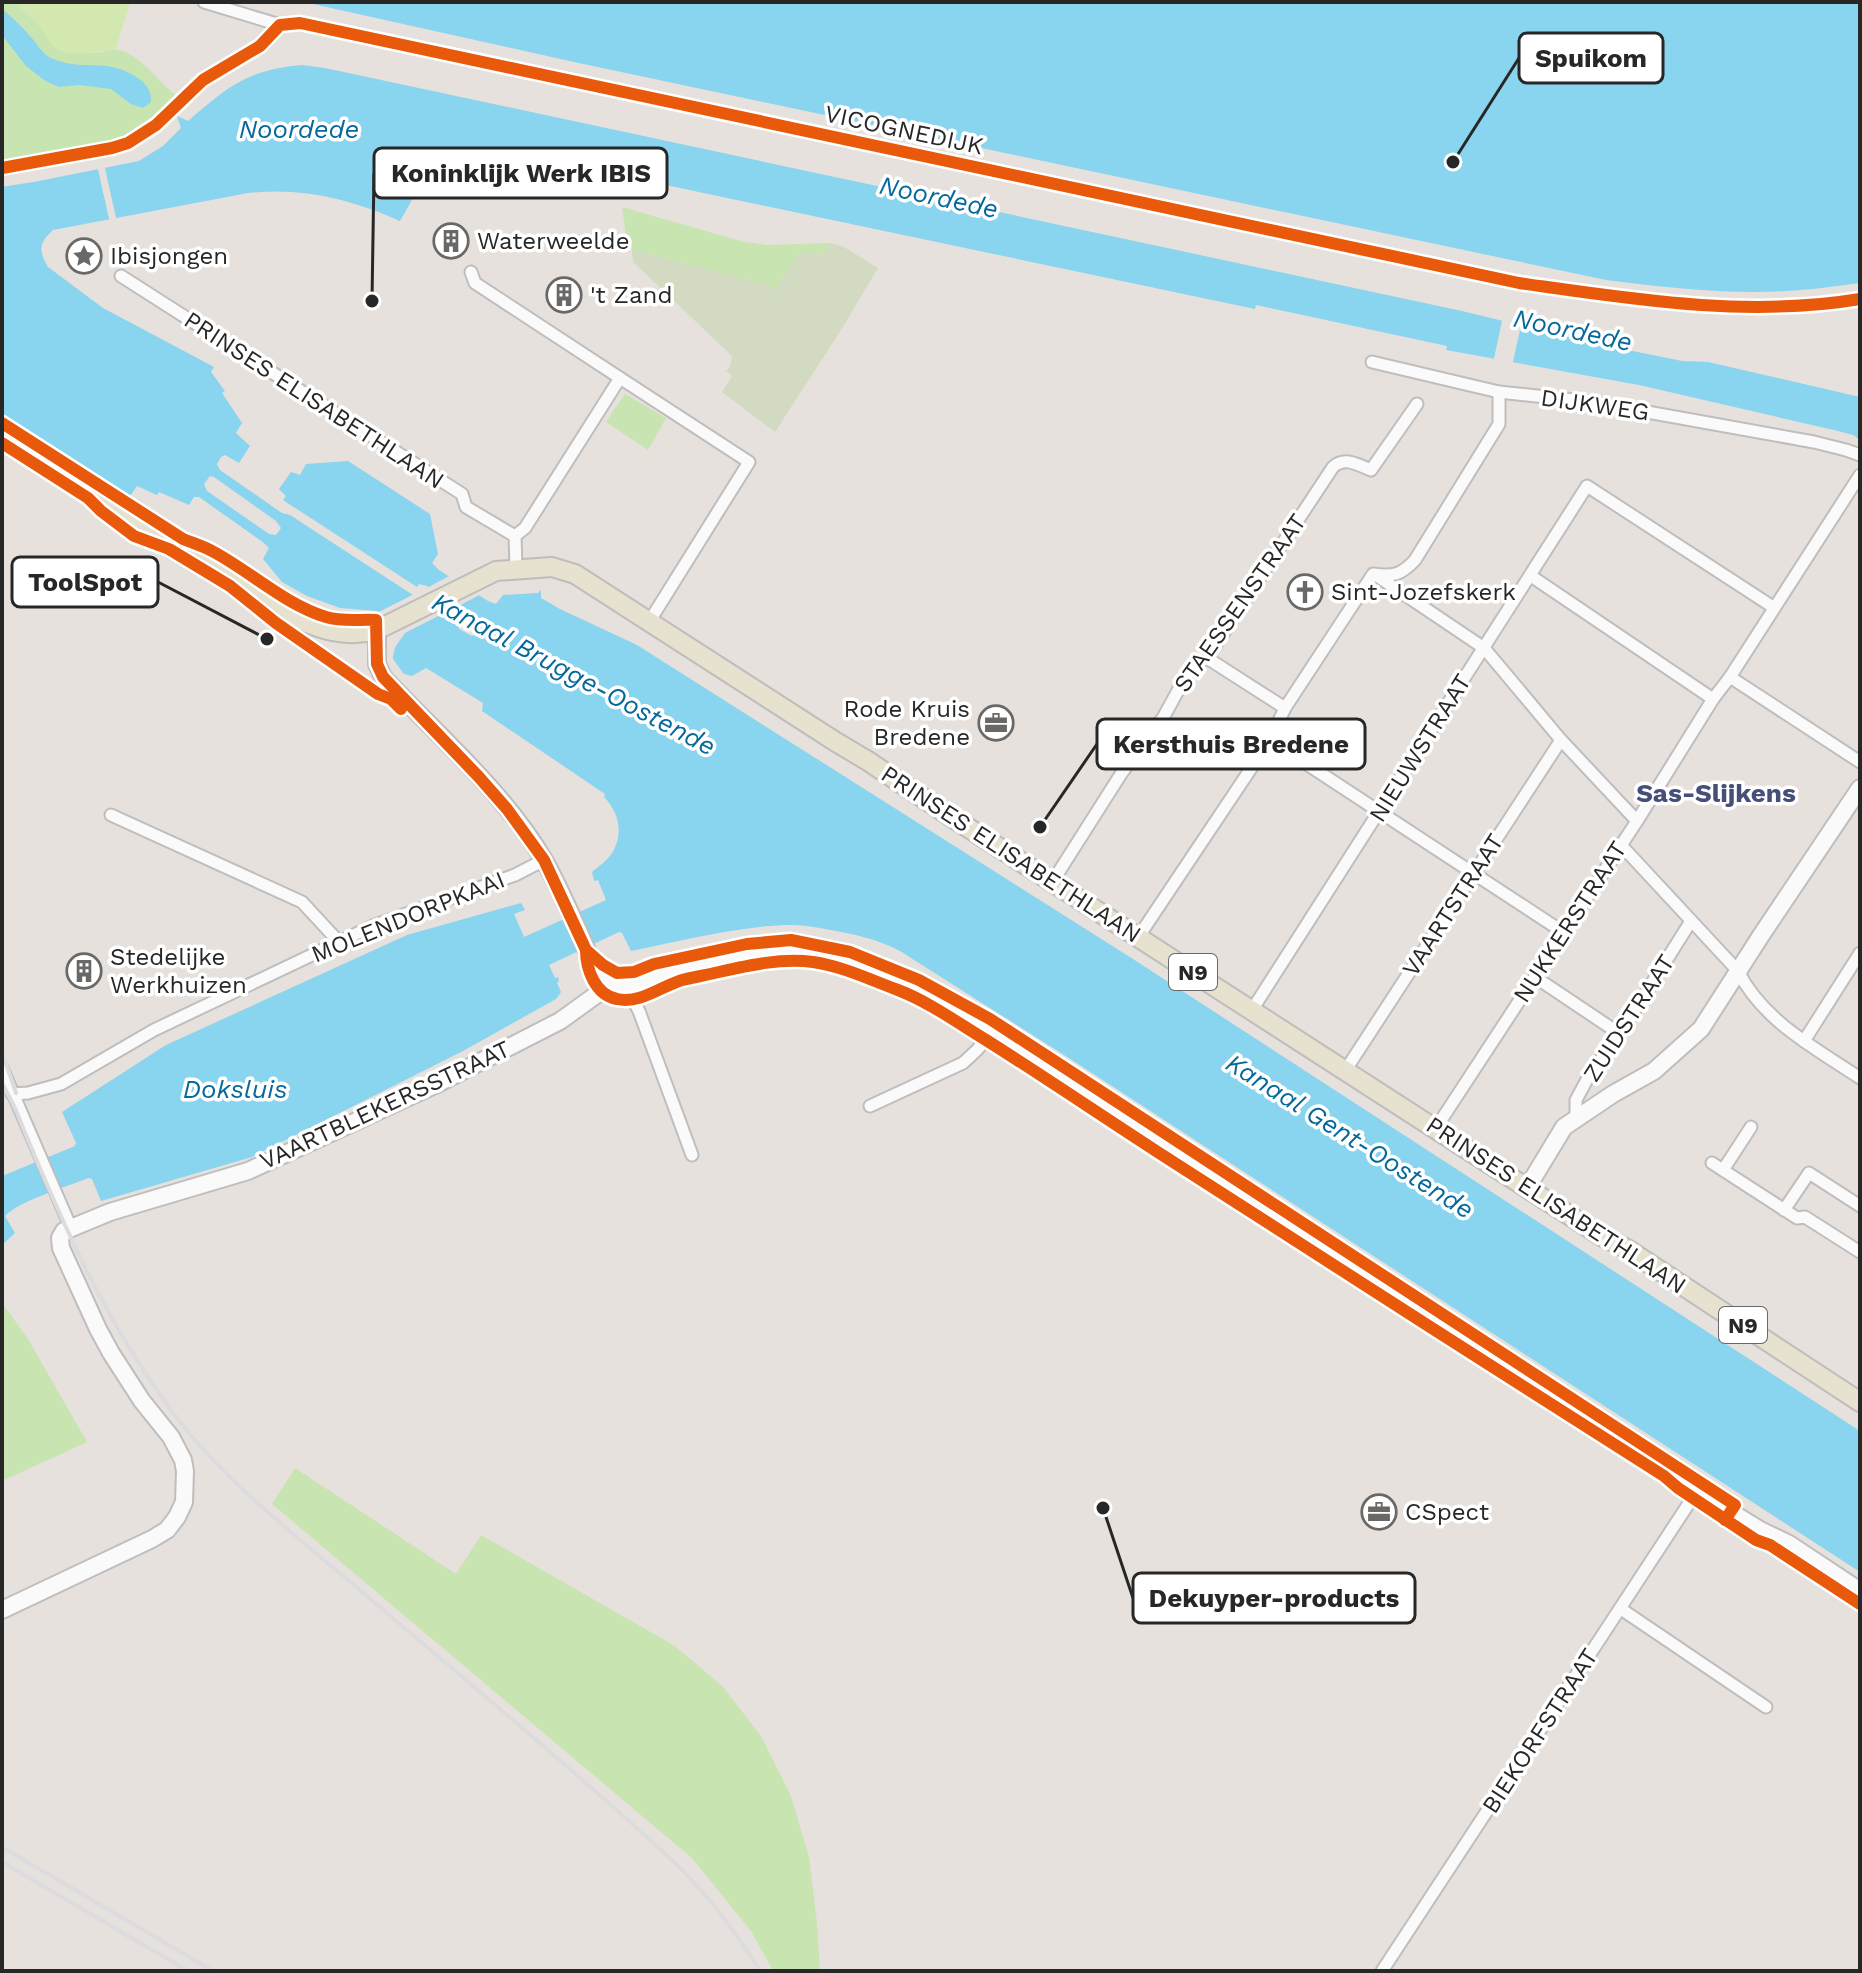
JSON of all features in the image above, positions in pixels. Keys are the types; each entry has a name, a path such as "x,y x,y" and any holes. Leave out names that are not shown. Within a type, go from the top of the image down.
{"main road":[{"name":"N9","path":"2,434 292,616 325,631 340,633 366,632 384,626"},
{"name":"PRINSES ELISABETHLAAN","path":"384,626 496,571 552,567 575,574 1603,1237 1627,1249 1860,1402"}],"street":[{"name":"VICOGNEDIJK","path":"204,2 280,25 300,23 1519,283 1693,305 1779,307 1825,305 1860,299"},
{"path":"2,168 128,143 156,125 203,80 260,46 280,25"},
{"path":"471,272 475,283 749,462 649,622"},
{"name":"PRINSES ELISABETHLAAN","path":"121,276 462,494 466,507 515,536"},
{"name":"DIJKWEG","path":"1372,362 1499,392 1625,408 1820,444 1860,455"},
{"path":"516,568 515,536 525,528 620,378"},
{"path":"1373,574 1391,576 1415,560 1499,424 1499,392"},
{"name":"STAESSENSTRAAT","path":"1053,881 1121,774 1163,718 1192,665 1207,658 1333,467 1344,460 1371,470 1417,404"},
{"name":"NUKKERSTRAAT","path":"1436,1128 1860,475"},
{"name":"NIEUWSTRAAT","path":"1252,1010 1587,486 1773,607"},
{"path":"1373,574 1484,648 1561,740 1637,821"},
{"path":"1139,936 1270,740 1285,708 1373,574"},
{"path":"1531,576 1713,699"},
{"path":"384,626 377,664 383,677 507,809 544,860 596,971 605,982 626,987 704,960 763,950 797,949 863,966 912,987 1327,1250 1697,1491 1789,1544 1860,1591"},
{"path":"1207,658 1285,708"},
{"path":"1730,677 1860,762"},
{"path":"1270,740 1563,932"},
{"name":"VAARTSTRAAT","path":"1345,1071 1561,740"},
{"path":"1527,1188 1564,1127 1654,1071 1701,1029 1860,788"},
{"path":"111,815 302,902 339,942"},
{"path":"1620,844 1738,971 1764,1008 1804,1041 1860,1078"},
{"name":"MOLENDORPKAAI","path":"12,1094 61,1084 154,1030 375,925 515,875 544,860"},
{"name":"ZUIDSTRAAT","path":"1576,1117 1576,1100 1590,1074 1620,1034 1691,921"},
{"path":"1804,1041 1860,953"},
{"path":"1535,977 1620,1034"},
{"name":"VAARTBLEKERSSTRAAT","path":"71,1228 110,1212 248,1171 437,1084 560,1021 596,995 605,982"},
{"path":"626,987 639,1011 692,1155"},
{"path":"870,1106 963,1063 990,1034"},
{"path":"2,1068 71,1228 61,1235 61,1248 111,1353 178,1449 185,1471 184,1502 167,1530 2,1610"},
{"path":"1723,1170 1751,1127"},
{"path":"1712,1163 1797,1218 1805,1217 1860,1253"},
{"path":"1784,1210 1809,1173 1860,1206"},
{"name":"BIEKORFSTRAAT","path":"1382,1971 1697,1491"},
{"path":"1621,1609 1766,1707"}],"green space":[{"path":"2,2 15,2 39,25 52,45 90,53 117,49 129,54 178,97 149,126 117,143 2,163"},
{"path":"15,2 130,2 116,48 75,54 53,46 33,19"},
{"path":"622,207 744,242 767,245 830,243 823,255 801,252 776,290 768,285 632,250 626,237"},
{"path":"830,243 844,247 878,268 775,432 722,392 732,376 726,371 732,356 633,262 632,250 769,285 776,290 801,252 823,255"},
{"path":"625,394 666,418 648,450 606,422"},
{"path":"2,1303 28,1339 87,1442 2,1481"},
{"path":"295,1468 456,1574 481,1535 675,1646 723,1687 761,1736 791,1796 809,1857 820,1971 773,1971 751,1931 692,1858 272,1504"}],"water":[{"path":"304,2 1860,2 1860,283 1755,292 1699,290 1606,280"},
{"path":"2,9 48,56 65,63 107,66 129,73 148,88 151,102 143,108 131,104 111,89 79,85 59,87 44,80 26,66 2,35"},
{"path":"302,65 325,68 1462,311 1603,345 1682,361 1708,362 1860,397 1860,440 1838,431 1639,385 1446,350 1447,346 1256,305 1255,309 532,158 463,155 438,160 400,221 326,196 288,192 248,193 53,230 42,247 48,267 103,308 214,367 211,372 242,423 236,433 250,446 239,463 225,455 221,457 217,464 220,470 459,625 459,629 472,636 480,631 481,624 427,586 419,584 417,587 283,500 286,496 279,489 291,472 300,475 306,464 348,461 430,514 438,554 432,563 439,570 496,604 503,595 538,593 541,590 541,598 560,609 637,645 1133,959 1860,1431 1860,1572 900,951 864,937 816,927 752,928 631,951 619,932 549,965 559,981 561,992 556,999 463,1051 252,1157 101,1201 89,1178 32,1199 5,1216 15,1233 2,1245 2,1176 75,1146 62,1112 166,1045 407,935 521,903 525,910 514,914 524,937 606,900 592,872 610,856 618,838 616,816 605,794 482,711 483,703 426,668 412,676 404,674 393,659 396,646 407,630 377,611 340,608 307,596 282,582 263,559 269,548 199,497 194,497 189,505 137,486 128,499 2,419 2,187 139,161 163,146 181,128 177,116 188,121 239,82 283,67","holes":["210,476 276,521 281,528 276,535 269,534 207,491 204,484"]}],"pier":[{"path":"104,164 117,222 110,223 97,165"},
{"path":"1503,316 1522,321 1512,366 1493,363"},
{"path":"453,574 483,593 453,609 423,590"},
{"path":"416,593 446,612 405,633 375,614"}],"railway":[{"path":"2,1052 16,1093"},
{"path":"2,1083 68,1233 109,1314 157,1391 203,1450 268,1513 556,1757 671,1859 719,1912 760,1971"},
{"path":"2,1847 213,1971"},
{"path":"2,1862 188,1971"}],"cycle path":[{"path":"2,168 128,143 156,125 203,80 260,46 280,25 300,23 1519,283 1647,300 1732,307 1775,307 1860,299"},
{"path":"2,423 183,539 226,559 296,604 332,619 376,620 377,664 383,677 507,809 544,860 586,950 603,965 617,973 634,972 654,964 747,944 791,940 850,952 919,980 990,1019 1735,1505 1725,1520"},
{"path":"2,443 88,498 134,536 169,549 230,586 276,623 378,694 391,699 401,709"},
{"path":"586,950 593,980 609,997 617,999 642,997 687,979 789,961 835,967 921,1000 1664,1476 1756,1540 1770,1545 1860,1604"}],"place":[{"name":"Spuikom","path":"1453,162"},
{"name":"Waterweelde","path":"451,241"},
{"name":"Ibisjongen","path":"84,256"},
{"name":"'t Zand","path":"564,295"},
{"name":"Koninklijk Werk IBIS","path":"372,301"},
{"name":"Sint-Jozefskerk","path":"1305,592"},
{"name":"ToolSpot","path":"267,639"},
{"name":"Rode Kruis Bredene","path":"996,723"},
{"name":"Kersthuis Bredene","path":"1040,827"},
{"name":"Stedelijke Werkhuizen","path":"84,971"},
{"name":"Dekuyper-products","path":"1103,1508"},
{"name":"CSpect","path":"1379,1512"}],"district":[{"name":"Sas-Slijkens","path":"1716,793"}],"water label":[{"name":"Noordede","path":"299,129"},
{"name":"Noordede","path":"939,197"},
{"name":"Noordede","path":"1573,330"},
{"name":"Kanaal Brugge-Oostende","path":"574,674"},
{"name":"Doksluis","path":"235,1089"},
{"name":"Kanaal Gent-Oostende","path":"1350,1136"}]}
